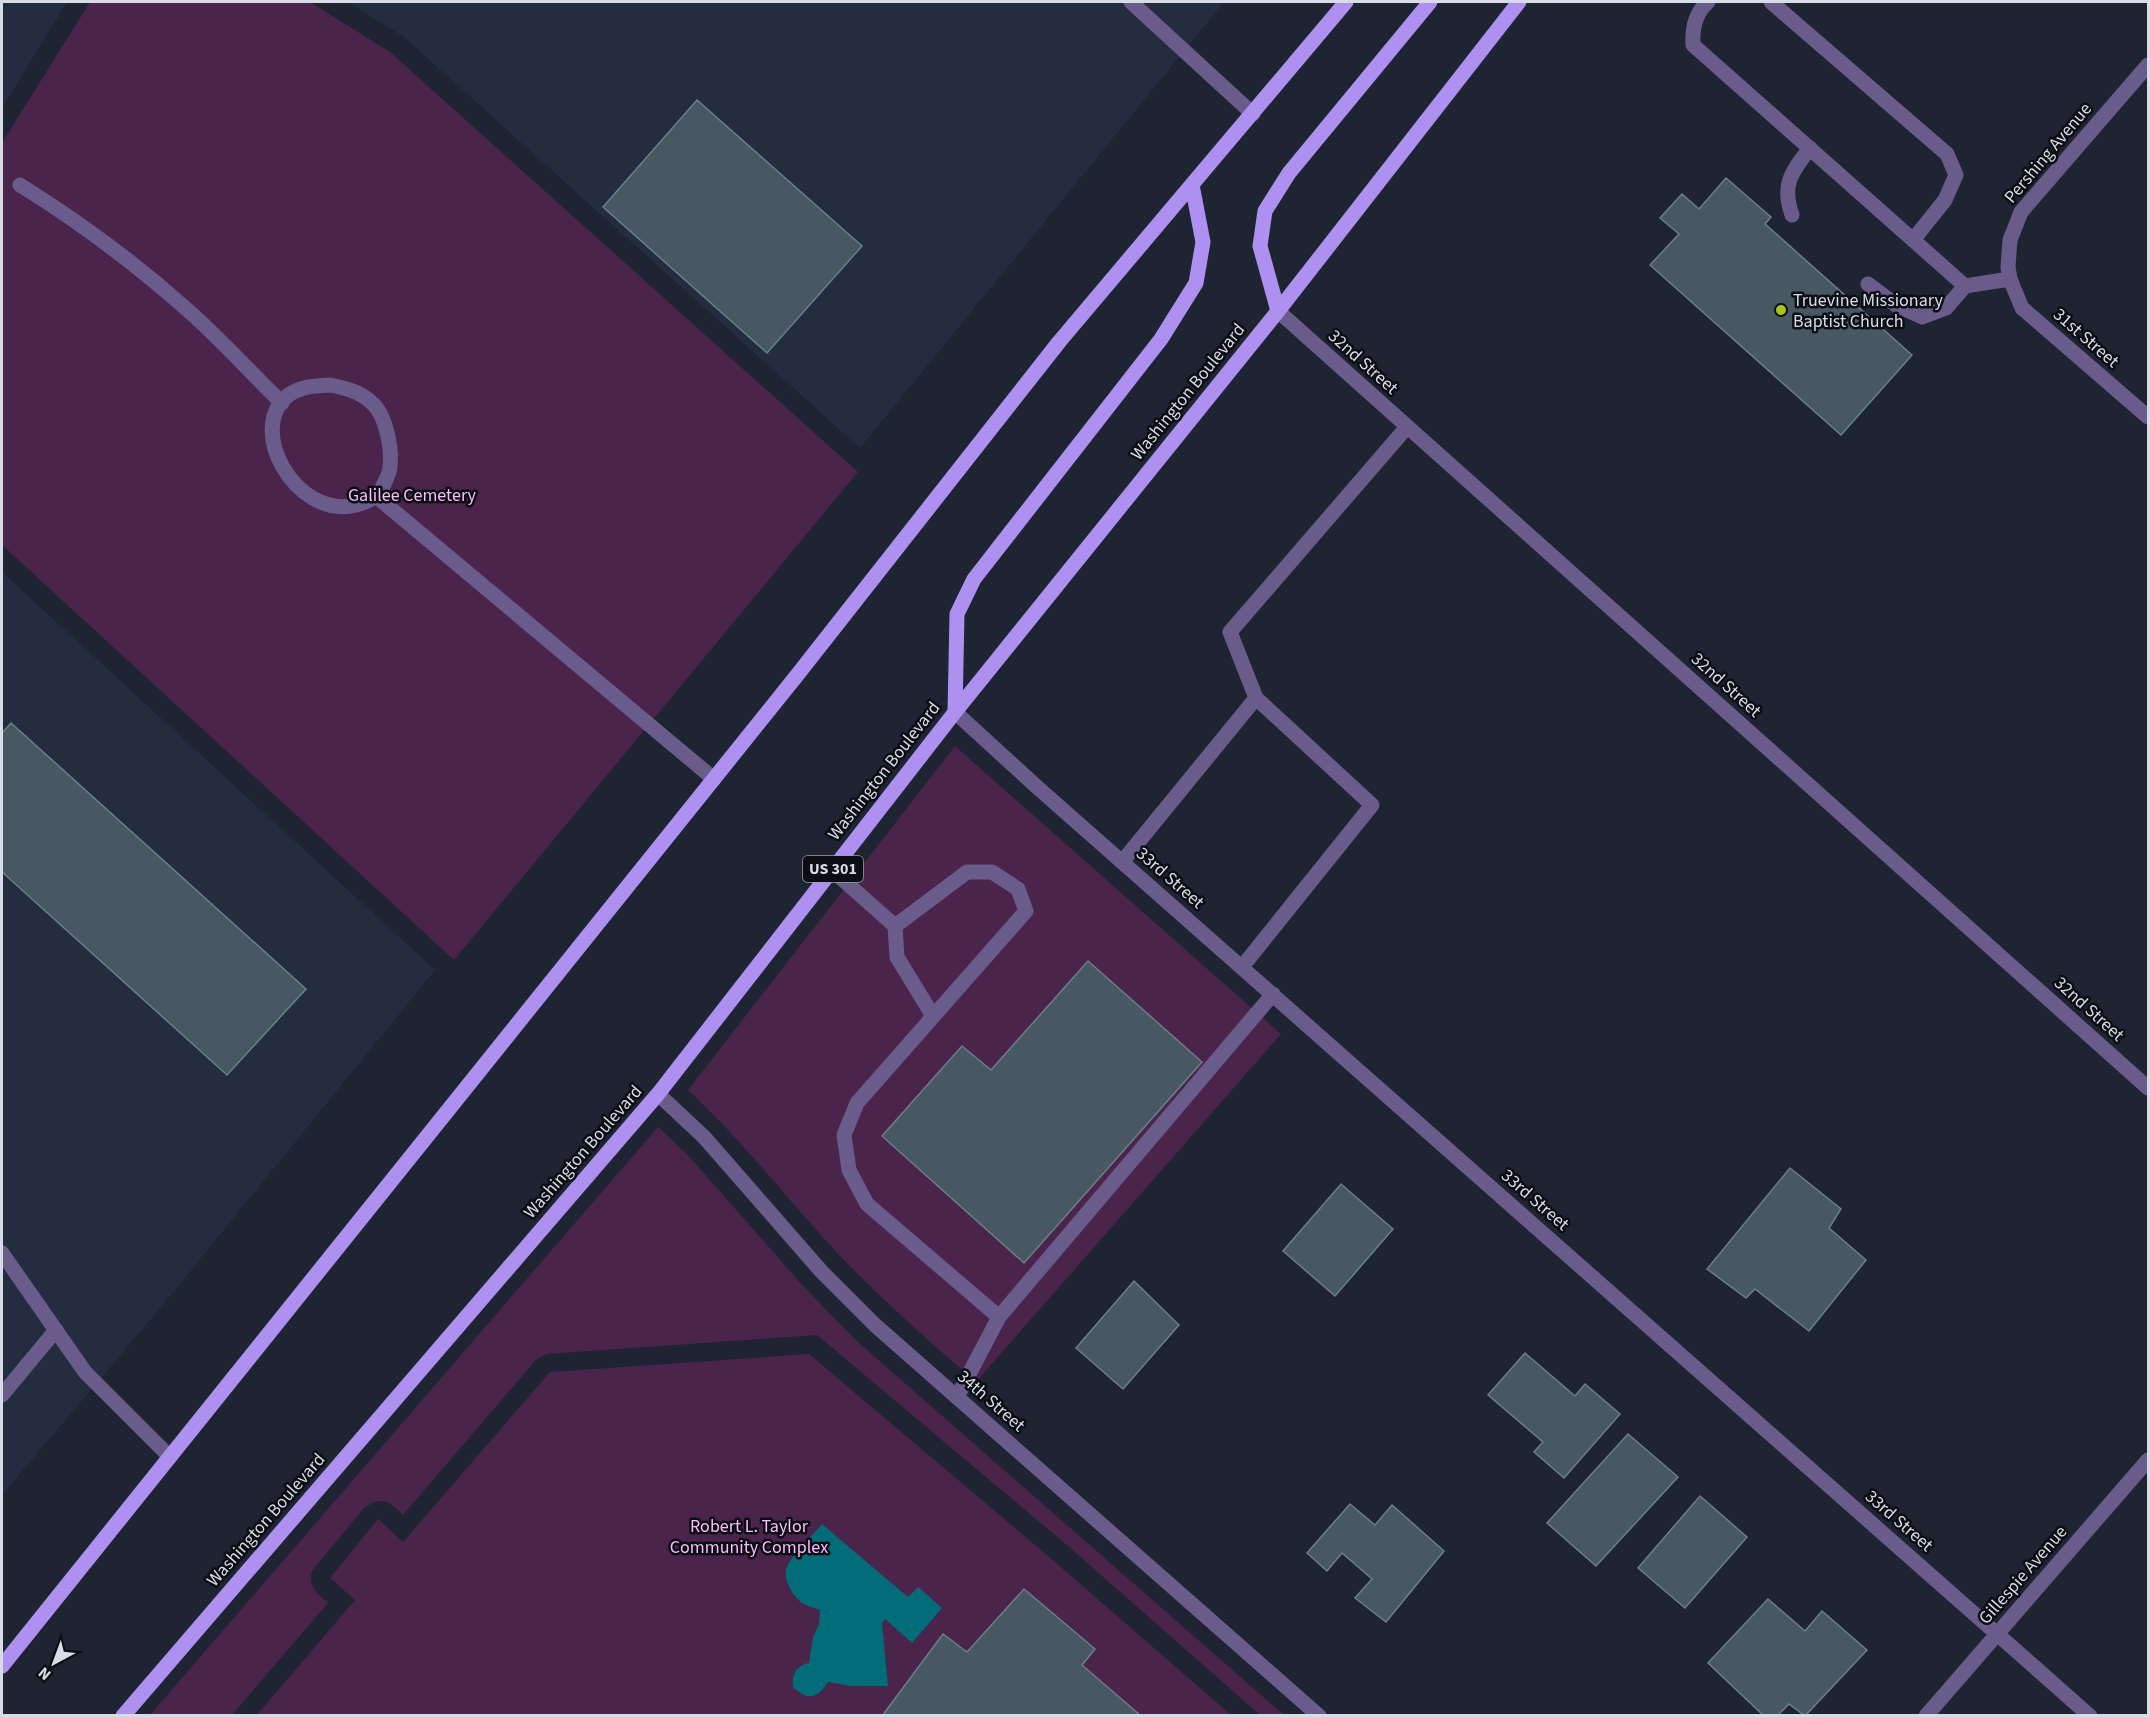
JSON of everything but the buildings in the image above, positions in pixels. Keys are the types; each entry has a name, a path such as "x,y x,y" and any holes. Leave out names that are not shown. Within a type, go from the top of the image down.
{"main road":[{"path":"2,1666 714,779 1059,342 1346,2"},
{"path":"1278,311 1260,246 1265,211 1289,173 1430,2"},
{"name":"Washington Boulevard","path":"123,1716 658,1094 955,712 1278,311 1519,2"},
{"path":"955,712 957,614 974,579 1161,339 1196,283 1203,242 1192,185"}],"street":[{"path":"1131,2 1253,114"},
{"path":"1708,2 1692,28 1693,45 1965,286"},
{"path":"1771,2 1947,154 1956,175 1945,200 1913,240"},
{"name":"Pershing Avenue","path":"2010,279 2008,267 2010,240 2021,212 2148,65"},
{"path":"1792,215 1787,202 1789,176 1810,148"},
{"path":"20,185 64,212 147,275 185,307 282,403"},
{"path":"1868,284 1896,304 1922,317 1946,308 1965,286 2010,279"},
{"name":"31st Street","path":"2010,279 2022,308 2148,417"},
{"name":"32nd Street","path":"1278,311 2148,1088"},
{"path":"330,385 351,389 372,403 382,416 388,439 391,468 377,497 349,507 321,504 306,495 292,482 280,463 274,446 272,426 275,413 289,394 306,387 330,385"},
{"path":"1242,967 1372,805 1256,698 1230,632 1407,427"},
{"path":"377,497 714,779"},
{"path":"1122,862 1256,698"},
{"name":"33rd Street","path":"955,712 2090,1716"},
{"path":"832,870 895,926 897,957 933,1016"},
{"path":"895,926 967,872 993,872 1018,889 1026,910 857,1103 844,1135 849,1170 867,1204 999,1317"},
{"path":"957,1397 999,1317 1273,994"},
{"name":"34th Street","path":"658,1094 704,1137 821,1271 875,1324 1319,1716"},
{"path":"2,1253 85,1372 170,1457"},
{"path":"2,1395 56,1330"},
{"name":"Gillespie Avenue","path":"1926,1716 2148,1460"}],"shaded area":[{"path":"2,2 67,2 2,108"},
{"path":"348,2 1224,2 860,448 404,37"},
{"path":"2,572 435,970 162,1306 2,1495"}],"green space":[{"name":"Galilee Cemetery","path":"90,2 310,2 390,52 858,472 454,960 2,545 2,143"},
{"path":"955,746 1281,1034 976,1382 855,1272 728,1130 688,1090"},
{"path":"658,1127 687,1154 804,1287 859,1343 1284,1715 1260,1715 1068,1546 817,1335 546,1354 536,1360 403,1515 385,1501 376,1502 364,1508 312,1571 312,1586 328,1603 232,1715 150,1715"},
{"name":"Robert L. Taylor Community Complex","path":"809,1354 1054,1561 1231,1715 256,1716 355,1600 330,1578 378,1519 403,1542 550,1372"}],"water":[{"path":"822,1524 908,1597 918,1587 942,1608 912,1643 885,1619 882,1623 888,1686 851,1686 828,1682 820,1692 812,1696 803,1695 793,1687 796,1671 809,1663 813,1637 819,1624 820,1610 802,1603 795,1596 788,1583 786,1570 796,1553"}],"place":[{"name":"Truevine Missionary Baptist Church","path":"1781,310"}]}
